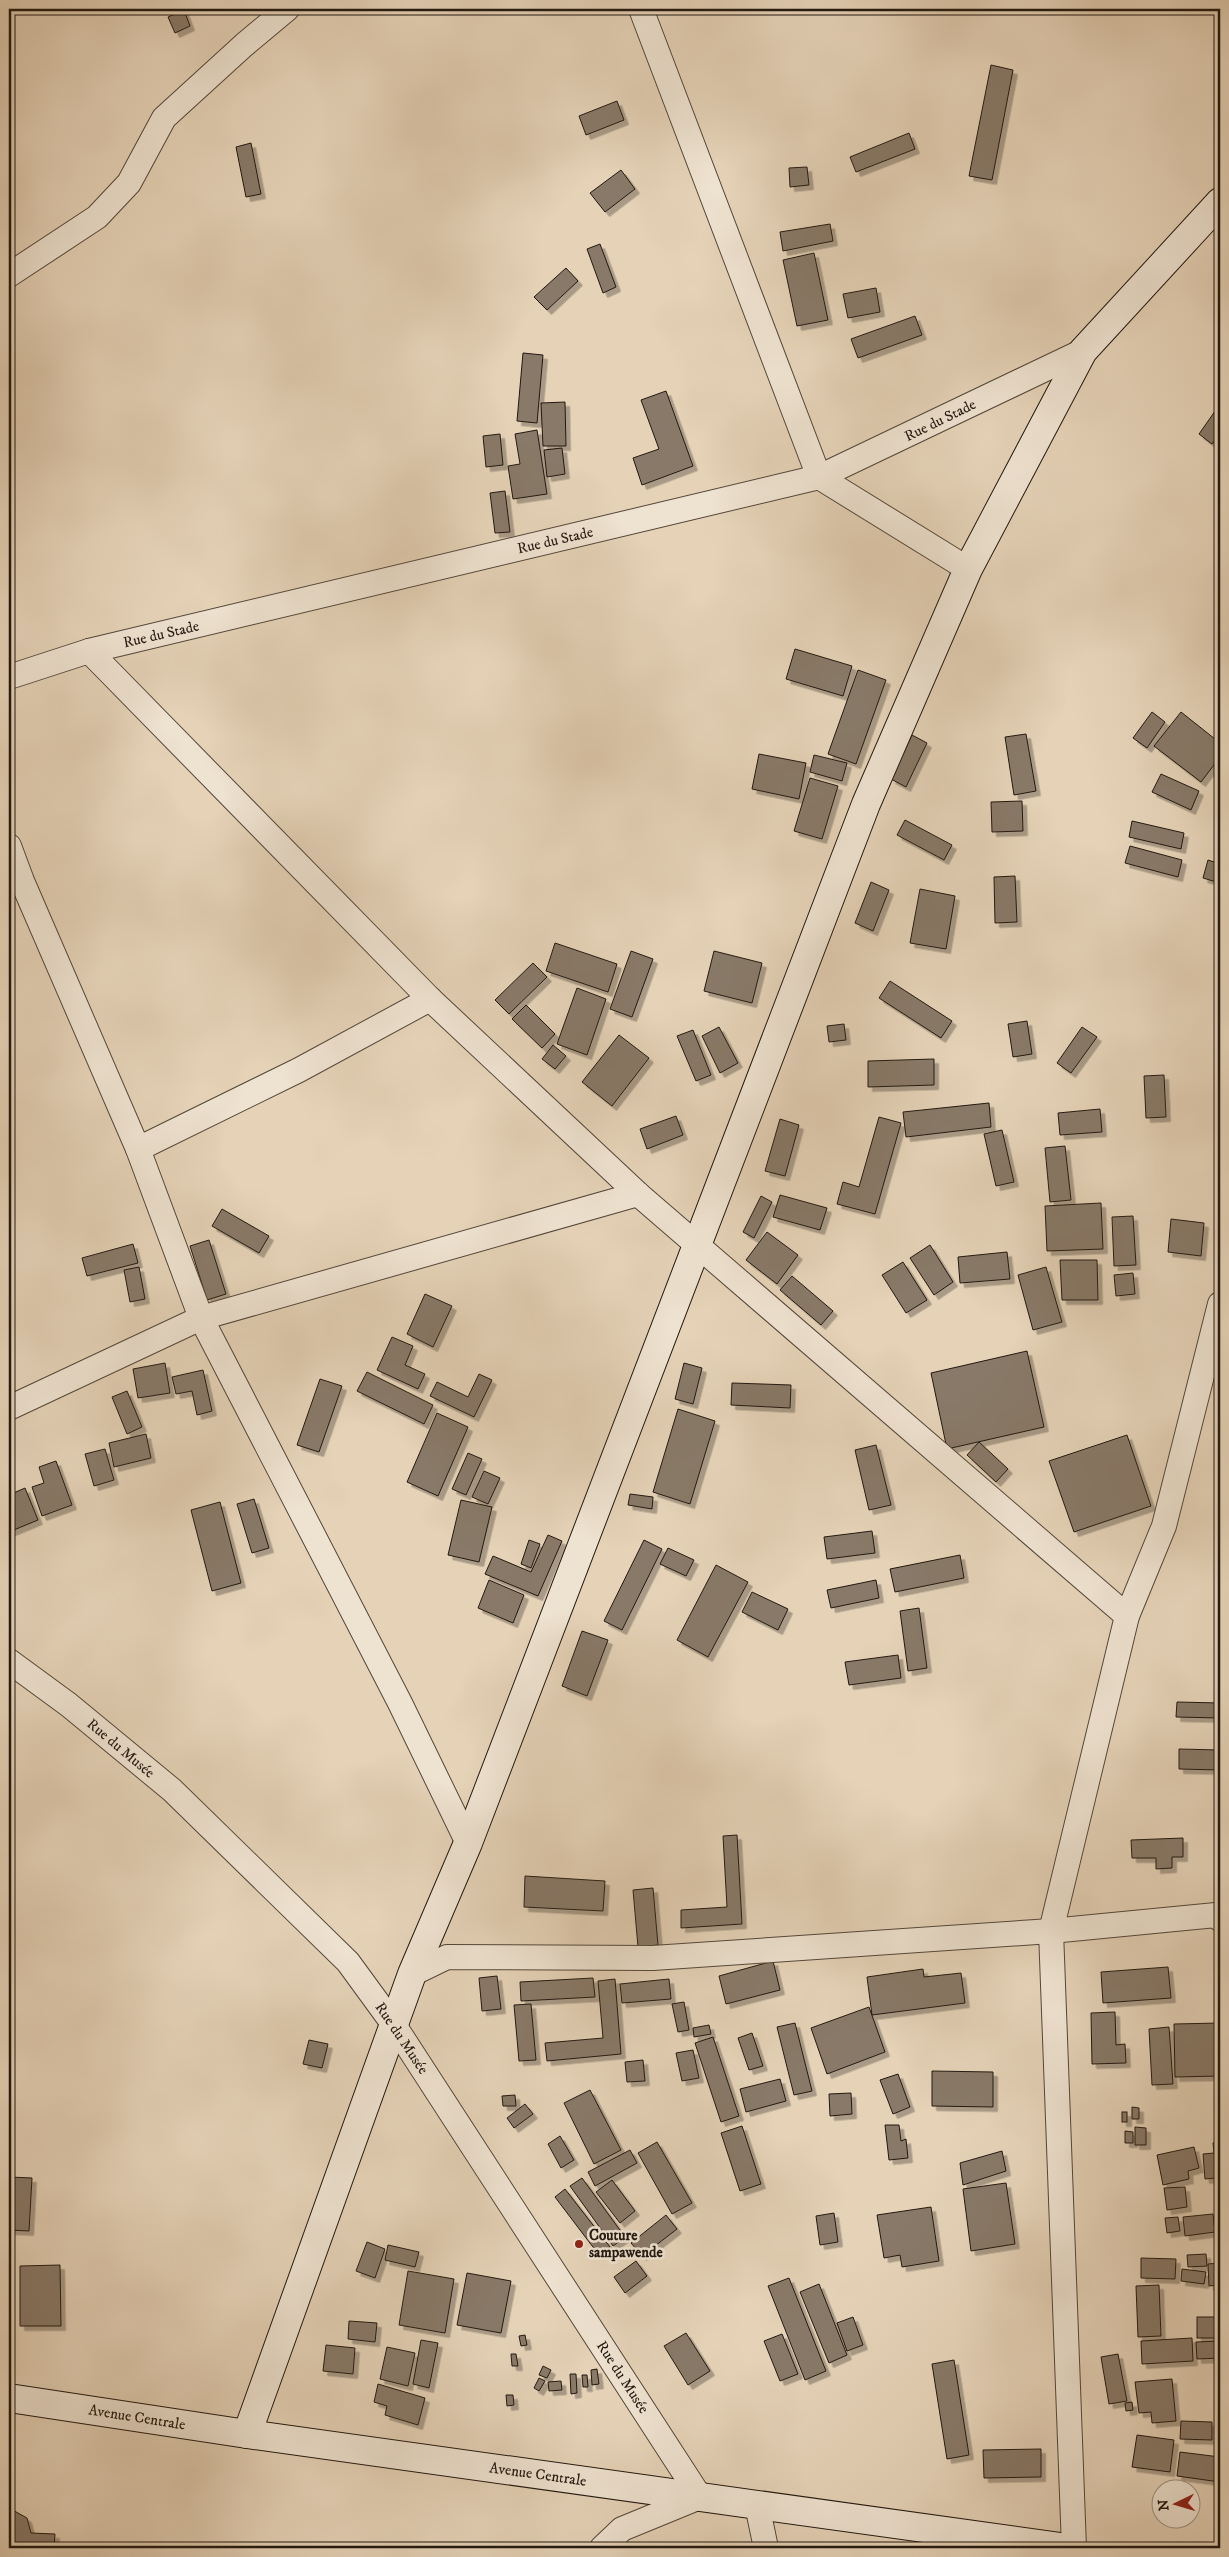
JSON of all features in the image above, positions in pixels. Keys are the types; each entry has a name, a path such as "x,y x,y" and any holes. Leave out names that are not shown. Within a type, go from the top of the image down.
{"street":[{"path":"9,275 97,217 128,183 164,118 244,45 287,9"},
{"path":"641,9 820,477 968,569"},
{"path":"248,2434 412,1974 468,1843 866,804 968,569 1082,351 1220,202"},
{"name":"Rue du Stade","path":"9,677 89,651 820,477 1082,351"},
{"path":"89,651 430,999 638,1194 1127,1616"},
{"path":"9,846 22,881 138,1149 201,1318 400,1703 468,1843"},
{"path":"138,1149 299,1070 430,999"},
{"path":"9,1408 201,1318 638,1194"},
{"path":"1074,2548 1051,1931 1127,1616 1164,1526 1220,1304"},
{"name":"Rue du Musée","path":"9,1660 69,1705 172,1790 348,1962 394,2025 700,2497"},
{"path":"412,1974 447,1957 653,1958 1051,1931 1219,1916"},
{"name":"Avenue Centrale","path":"9,2398 248,2434 1068,2548"},
{"path":"602,2548 622,2529 700,2497"},
{"path":"756,2505 766,2548"}],"building":[{"path":"184,10 190,26 175,33 168,17"},
{"path":"991,65 1013,70 992,180 969,176"},
{"path":"617,101 624,120 586,135 579,116"},
{"path":"909,133 915,149 856,172 850,157"},
{"path":"251,143 261,194 246,197 236,147"},
{"path":"807,167 809,185 790,187 789,168"},
{"path":"621,170 635,189 605,212 590,193"},
{"path":"830,224 833,241 783,251 780,232"},
{"path":"600,244 616,287 603,293 587,249"},
{"path":"814,253 828,320 797,326 783,260"},
{"path":"566,268 578,281 547,310 534,297"},
{"path":"876,288 880,312 848,318 843,294"},
{"path":"915,316 922,335 858,358 851,339"},
{"path":"523,353 543,355 537,423 517,421"},
{"path":"666,391 693,466 642,485 633,458 659,449 641,400"},
{"path":"565,402 566,446 543,446 541,403"},
{"path":"1220,404 1220,433 1212,444 1199,434"},
{"path":"537,430 547,494 513,499 508,466 520,464 515,434"},
{"path":"500,434 503,465 486,467 483,436"},
{"path":"562,448 565,474 547,477 544,450"},
{"path":"505,491 510,532 495,533 490,493"},
{"path":"795,649 852,666 843,696 786,679"},
{"path":"858,670 886,680 856,764 828,754"},
{"path":"1152,712 1165,722 1147,748 1133,738"},
{"path":"1181,712 1220,743 1220,757 1201,782 1154,746"},
{"path":"1026,734 1036,791 1014,795 1005,737"},
{"path":"912,735 927,743 906,787 891,779"},
{"path":"759,754 806,763 799,799 752,789"},
{"path":"814,755 847,763 842,781 810,772"},
{"path":"1161,774 1199,791 1191,810 1152,792"},
{"path":"810,778 838,786 822,839 794,831"},
{"path":"1022,801 1023,831 992,832 991,802"},
{"path":"905,820 952,845 944,860 897,835"},
{"path":"1132,821 1184,833 1181,849 1129,837"},
{"path":"1130,846 1182,860 1178,877 1125,863"},
{"path":"1208,860 1220,864 1220,883 1203,878"},
{"path":"1015,876 1017,922 995,923 994,877"},
{"path":"871,882 889,890 873,931 855,923"},
{"path":"920,889 955,896 946,949 910,943"},
{"path":"555,943 617,964 608,992 546,971"},
{"path":"631,951 653,959 632,1017 610,1009"},
{"path":"714,951 762,963 752,1003 704,991"},
{"path":"533,963 547,977 509,1014 495,1000"},
{"path":"890,981 952,1021 941,1038 879,998"},
{"path":"577,988 606,999 587,1055 557,1044"},
{"path":"526,1005 555,1034 542,1048 512,1019"},
{"path":"1027,1021 1032,1054 1013,1057 1008,1024"},
{"path":"844,1024 846,1040 829,1042 827,1026"},
{"path":"719,1027 738,1063 720,1073 702,1036"},
{"path":"1082,1027 1097,1037 1071,1073 1057,1063"},
{"path":"693,1030 711,1075 696,1081 677,1036"},
{"path":"619,1035 649,1058 612,1106 582,1082"},
{"path":"553,1045 566,1056 555,1069 542,1059"},
{"path":"934,1059 934,1085 868,1087 868,1061"},
{"path":"1164,1075 1166,1117 1146,1118 1144,1076"},
{"path":"989,1103 991,1127 906,1137 903,1112"},
{"path":"1100,1109 1102,1132 1060,1135 1058,1113"},
{"path":"676,1116 683,1135 647,1149 640,1129"},
{"path":"879,1117 901,1123 875,1214 837,1204 843,1182 859,1187"},
{"path":"780,1119 799,1125 785,1176 765,1171"},
{"path":"1002,1130 1014,1182 996,1186 984,1134"},
{"path":"1065,1146 1071,1200 1050,1202 1045,1148"},
{"path":"780,1195 827,1208 820,1230 773,1217"},
{"path":"761,1196 772,1202 754,1238 743,1232"},
{"path":"1101,1203 1103,1249 1047,1251 1045,1206"},
{"path":"222,1209 269,1236 259,1253 212,1226"},
{"path":"1133,1216 1136,1265 1114,1266 1112,1217"},
{"path":"1171,1219 1204,1223 1201,1256 1168,1252"},
{"path":"767,1232 798,1255 777,1284 746,1260"},
{"path":"209,1240 226,1294 207,1300 190,1246"},
{"path":"133,1244 138,1263 87,1276 82,1258"},
{"path":"930,1245 953,1282 934,1295 910,1258"},
{"path":"1007,1252 1010,1279 960,1283 958,1257"},
{"path":"1060,1260 1097,1260 1098,1300 1062,1300"},
{"path":"903,1262 927,1300 906,1313 882,1275"},
{"path":"139,1267 145,1299 130,1302 124,1270"},
{"path":"1046,1267 1062,1322 1033,1330 1018,1275"},
{"path":"1133,1273 1135,1294 1116,1296 1114,1275"},
{"path":"792,1276 833,1311 821,1325 780,1290"},
{"path":"425,1294 452,1306 433,1347 407,1334"},
{"path":"392,1337 413,1346 405,1365 425,1374 418,1389 377,1370"},
{"path":"1027,1351 1044,1427 947,1449 931,1373"},
{"path":"165,1363 170,1393 138,1398 133,1369"},
{"path":"684,1363 702,1368 693,1404 675,1399"},
{"path":"203,1370 212,1411 197,1415 192,1391 176,1394 172,1377"},
{"path":"367,1372 433,1405 424,1424 357,1391"},
{"path":"479,1374 492,1380 474,1417 430,1396 437,1382 468,1397"},
{"path":"320,1379 342,1386 319,1452 297,1445"},
{"path":"732,1383 791,1385 790,1408 731,1405"},
{"path":"127,1391 142,1427 127,1434 112,1397"},
{"path":"678,1409 715,1421 690,1504 653,1492"},
{"path":"437,1413 468,1427 438,1496 407,1482"},
{"path":"146,1434 151,1458 114,1467 109,1443"},
{"path":"1127,1435 1151,1506 1074,1532 1049,1461"},
{"path":"979,1442 1008,1469 996,1482 967,1455"},
{"path":"876,1445 891,1505 869,1510 855,1450"},
{"path":"105,1449 114,1480 94,1486 85,1454"},
{"path":"468,1453 482,1459 466,1495 452,1489"},
{"path":"56,1461 72,1505 42,1516 32,1487 44,1483 39,1467"},
{"path":"484,1471 500,1478 488,1504 472,1497"},
{"path":"25,1488 38,1520 9,1532 9,1495"},
{"path":"630,1494 653,1497 652,1509 628,1505"},
{"path":"254,1499 269,1548 252,1553 237,1504"},
{"path":"461,1500 492,1507 479,1562 448,1555"},
{"path":"220,1502 241,1583 212,1591 191,1510"},
{"path":"872,1531 875,1553 827,1559 824,1537"},
{"path":"548,1535 562,1541 538,1596 485,1574 493,1556 531,1572"},
{"path":"529,1540 540,1544 531,1568 521,1564"},
{"path":"644,1540 662,1549 622,1630 604,1621"},
{"path":"668,1548 694,1560 686,1576 660,1564"},
{"path":"960,1555 964,1578 895,1592 890,1569"},
{"path":"716,1565 748,1582 708,1657 677,1640"},
{"path":"489,1580 524,1595 513,1623 478,1608"},
{"path":"876,1580 879,1598 831,1608 827,1590"},
{"path":"752,1592 788,1609 778,1630 742,1612"},
{"path":"919,1608 927,1668 908,1671 900,1611"},
{"path":"582,1631 608,1640 587,1696 562,1686"},
{"path":"898,1655 901,1678 849,1685 845,1662"},
{"path":"1177,1702 1220,1703 1220,1718 1176,1717"},
{"path":"1179,1749 1220,1750 1220,1770 1179,1769"},
{"path":"737,1835 742,1924 681,1928 681,1910 727,1907 723,1836"},
{"path":"1183,1838 1183,1857 1172,1857 1172,1868 1156,1869 1156,1858 1132,1858 1131,1840"},
{"path":"525,1876 605,1881 603,1911 524,1907"},
{"path":"653,1888 658,1945 638,1947 633,1890"},
{"path":"773,1961 780,1990 726,2004 719,1976"},
{"path":"1168,1967 1171,1998 1103,2003 1101,1972"},
{"path":"923,1969 924,1977 961,1973 965,2003 872,2015 867,1977"},
{"path":"497,1976 501,2009 482,2011 479,1978"},
{"path":"593,1978 595,1997 521,2001 520,1982"},
{"path":"615,1979 621,2054 547,2061 545,2043 603,2038 598,1981"},
{"path":"669,1979 671,1999 622,2003 620,1984"},
{"path":"684,2002 689,2030 678,2032 672,2004"},
{"path":"531,2004 536,2060 519,2061 514,2005"},
{"path":"869,2007 885,2052 827,2074 811,2028"},
{"path":"1115,2012 1116,2045 1125,2044 1126,2063 1092,2064 1091,2013"},
{"path":"795,2023 812,2091 794,2095 777,2027"},
{"path":"1220,2023 1220,2076 1175,2077 1174,2024"},
{"path":"709,2025 711,2034 694,2037 693,2028"},
{"path":"1169,2027 1173,2084 1152,2085 1149,2029"},
{"path":"752,2033 763,2066 749,2070 738,2038"},
{"path":"713,2037 739,2116 721,2122 695,2043"},
{"path":"309,2040 328,2044 322,2068 303,2064"},
{"path":"693,2050 699,2078 682,2081 676,2053"},
{"path":"643,2060 645,2081 627,2082 625,2062"},
{"path":"932,2071 993,2072 993,2107 932,2106"},
{"path":"898,2074 910,2107 893,2114 880,2080"},
{"path":"780,2079 786,2101 746,2112 740,2089"},
{"path":"590,2090 621,2150 594,2164 564,2103"},
{"path":"851,2093 852,2114 830,2116 829,2094"},
{"path":"515,2095 516,2106 503,2106 502,2096"},
{"path":"525,2104 533,2114 514,2128 507,2118"},
{"path":"1132,2107 1139,2108 1139,2119 1132,2119"},
{"path":"1122,2112 1127,2112 1127,2122 1122,2122"},
{"path":"885,2125 899,2125 901,2141 906,2139 908,2158 889,2160"},
{"path":"742,2126 761,2184 740,2191 721,2133"},
{"path":"1135,2127 1146,2128 1146,2145 1135,2145"},
{"path":"1125,2131 1133,2132 1133,2143 1125,2143"},
{"path":"560,2136 574,2160 561,2168 548,2144"},
{"path":"657,2142 692,2203 672,2214 638,2153"},
{"path":"1220,2142 1220,2181 1216,2181 1216,2178 1205,2179 1203,2154 1214,2153 1213,2143"},
{"path":"1194,2147 1199,2168 1188,2171 1189,2179 1163,2185 1157,2155"},
{"path":"630,2150 637,2163 595,2186 588,2172"},
{"path":"1002,2151 1006,2171 963,2185 960,2163"},
{"path":"9,2177 32,2178 29,2231 9,2230"},
{"path":"582,2178 625,2237 613,2246 570,2186"},
{"path":"612,2180 635,2211 620,2223 596,2192"},
{"path":"1006,2183 1015,2244 971,2251 963,2189"},
{"path":"1216,2185 1220,2185 1220,2219 1219,2219"},
{"path":"1185,2187 1187,2207 1167,2210 1164,2188"},
{"path":"565,2189 610,2247 599,2255 555,2197"},
{"path":"931,2207 939,2261 902,2267 900,2255 884,2258 877,2215"},
{"path":"834,2213 838,2242 820,2245 816,2216"},
{"path":"1213,2214 1215,2232 1185,2236 1183,2217"},
{"path":"666,2215 677,2229 642,2256 631,2243"},
{"path":"1178,2217 1180,2231 1167,2233 1165,2218"},
{"path":"367,2242 385,2249 375,2278 356,2271"},
{"path":"388,2245 419,2252 415,2267 385,2260"},
{"path":"1206,2254 1207,2266 1188,2267 1187,2255"},
{"path":"1141,2258 1176,2259 1175,2279 1141,2278"},
{"path":"636,2261 647,2276 625,2293 614,2277"},
{"path":"1220,2263 1220,2285 1209,2286 1208,2264"},
{"path":"60,2265 61,2326 20,2326 20,2266"},
{"path":"1182,2269 1206,2272 1204,2284 1181,2281"},
{"path":"408,2271 454,2279 445,2333 399,2325"},
{"path":"467,2273 511,2281 501,2333 457,2325"},
{"path":"789,2278 826,2371 805,2380 768,2286"},
{"path":"819,2284 847,2355 829,2363 800,2292"},
{"path":"1159,2285 1161,2336 1138,2337 1136,2286"},
{"path":"853,2317 863,2345 847,2351 837,2323"},
{"path":"1197,2317 1220,2317 1220,2338 1197,2338"},
{"path":"349,2321 377,2323 375,2342 348,2339"},
{"path":"686,2333 710,2371 688,2385 664,2346"},
{"path":"782,2334 798,2374 780,2381 764,2341"},
{"path":"525,2335 527,2345 521,2346 519,2336"},
{"path":"1192,2338 1193,2361 1142,2364 1141,2341"},
{"path":"421,2340 438,2343 429,2388 413,2384"},
{"path":"1220,2341 1220,2358 1197,2359 1196,2342"},
{"path":"326,2345 355,2348 353,2374 323,2371"},
{"path":"387,2347 415,2353 408,2386 380,2379"},
{"path":"511,2354 516,2354 518,2366 512,2366"},
{"path":"1118,2354 1127,2401 1109,2404 1101,2357"},
{"path":"954,2360 969,2455 947,2459 932,2364"},
{"path":"543,2366 551,2370 547,2378 539,2375"},
{"path":"597,2369 599,2384 592,2385 591,2370"},
{"path":"570,2374 576,2374 577,2393 571,2394"},
{"path":"582,2375 587,2375 588,2387 583,2387"},
{"path":"539,2378 545,2381 539,2391 534,2388"},
{"path":"1172,2379 1176,2421 1152,2423 1151,2412 1139,2413 1135,2382"},
{"path":"561,2381 562,2390 549,2391 548,2382"},
{"path":"378,2384 425,2398 418,2425 385,2415 387,2406 374,2402"},
{"path":"506,2395 513,2395 514,2405 507,2406"},
{"path":"1218,2396 1220,2397 1220,2448 1216,2448"},
{"path":"1132,2402 1133,2410 1126,2411 1125,2403"},
{"path":"1181,2421 1212,2422 1212,2440 1180,2439"},
{"path":"1137,2435 1174,2440 1170,2472 1132,2467"},
{"path":"1041,2449 1041,2477 984,2478 983,2450"},
{"path":"1180,2452 1220,2457 1220,2482 1177,2476"},
{"path":"9,2508 27,2518 31,2533 55,2534 54,2548 9,2548"}],"place":[{"name":"Couture sampawende","path":"579,2244"}]}
